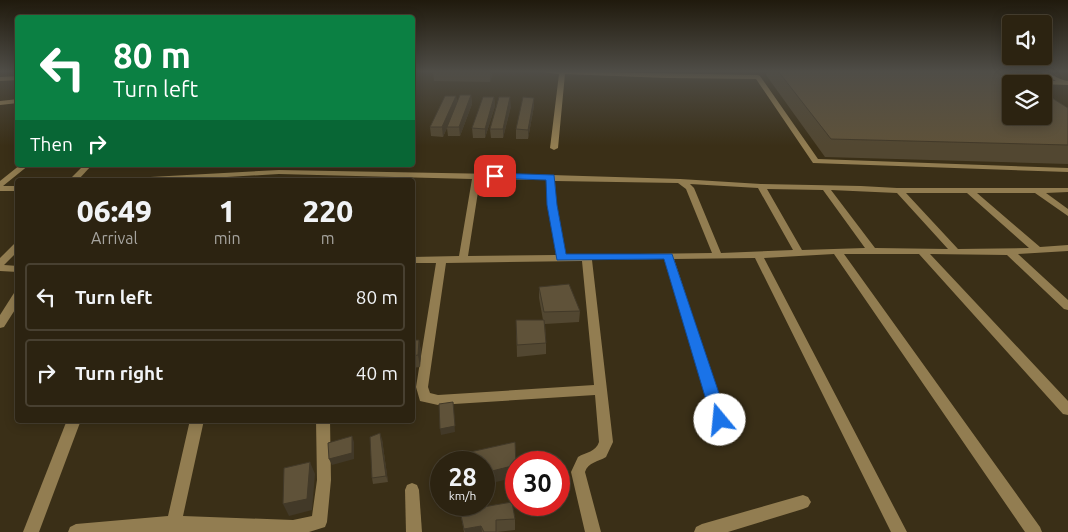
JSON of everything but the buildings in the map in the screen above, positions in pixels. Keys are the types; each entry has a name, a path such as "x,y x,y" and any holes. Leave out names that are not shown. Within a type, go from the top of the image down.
{"street":[{"path":"554,148 559,96"},
{"path":"770,96 816,161 1068,170"},
{"path":"0,103 15,102"},
{"path":"0,185 22,167"},
{"path":"75,178 86,167"},
{"path":"463,259 477,175"},
{"path":"215,178 477,175 679,181 899,191 1068,190"},
{"path":"551,177 552,205 561,257"},
{"path":"679,181 690,188 717,254"},
{"path":"762,186 800,254"},
{"path":"825,187 873,252"},
{"path":"0,189 15,188"},
{"path":"899,191 956,251"},
{"path":"970,191 1039,251"},
{"path":"1038,191 1068,213"},
{"path":"0,264 15,248"},
{"path":"415,260 717,254 758,255 837,251 923,253 956,251 1010,252 1068,248"},
{"path":"837,251 1034,532"},
{"path":"1010,252 1068,306"},
{"path":"923,253 1068,410"},
{"path":"758,255 899,532"},
{"path":"668,256 720,420"},
{"path":"587,257 599,390 606,442 605,450 600,455 584,460 579,464 578,472 593,532"},
{"path":"441,260 422,387 425,397 438,400 599,390"},
{"path":"0,268 15,270"},
{"path":"2,318 15,299"},
{"path":"31,532 73,423"},
{"path":"173,528 196,423"},
{"path":"76,532 173,528 293,530 319,522 324,480 323,423"},
{"path":"412,490 414,532"},
{"path":"702,532 803,502"}],"route":[{"path":"495,176 551,177 552,205 561,257 668,256 720,420"}]}
